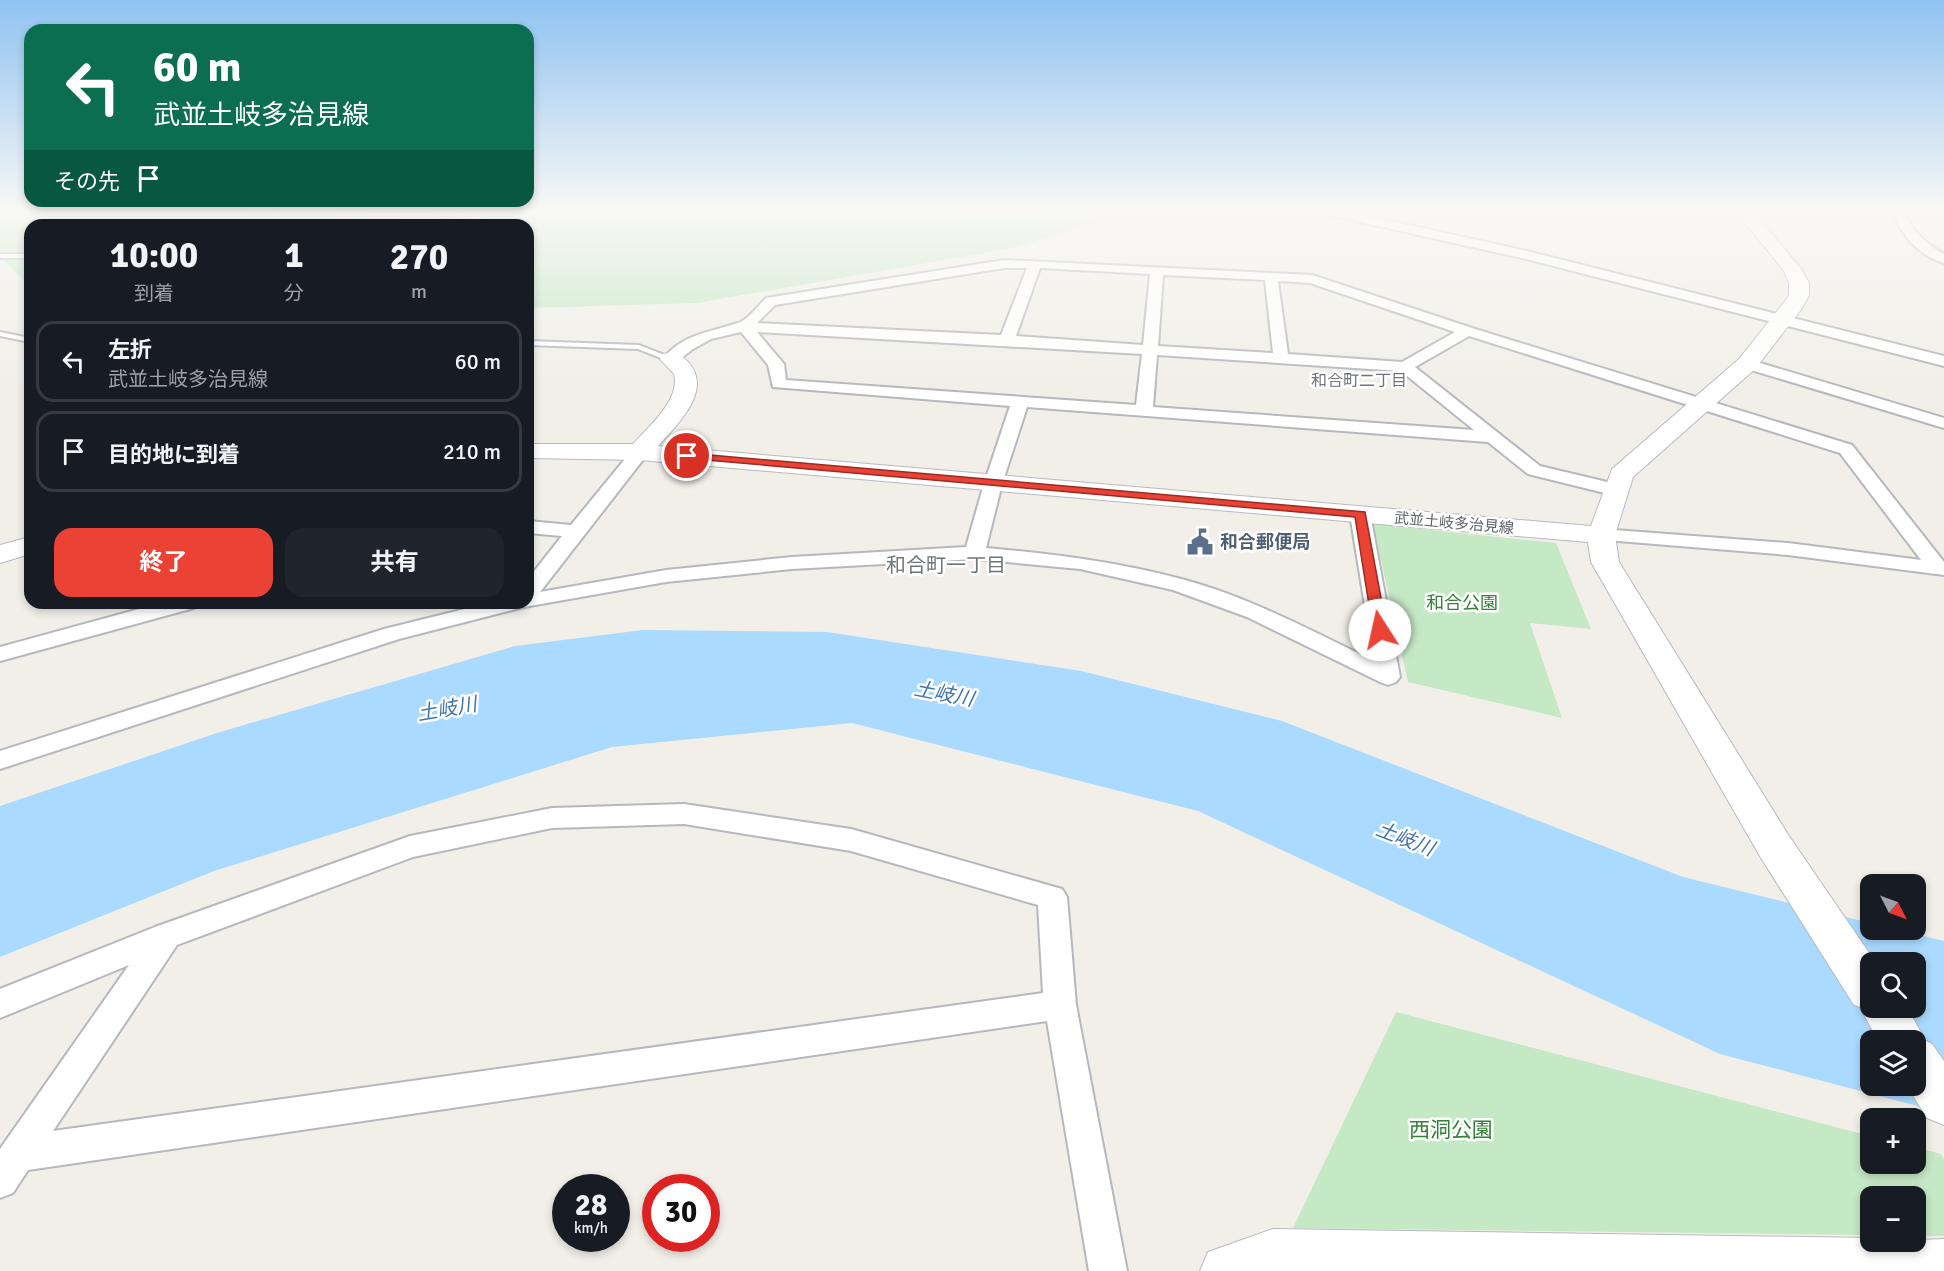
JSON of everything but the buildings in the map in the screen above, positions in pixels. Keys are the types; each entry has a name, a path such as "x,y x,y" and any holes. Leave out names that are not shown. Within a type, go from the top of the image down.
{"main road":[{"path":"1793,270 1799,284 1799,296 1782,320 1747,364 1621,474 1601,535 1605,562 1775,848 1860,976"},
{"path":"640,452 685,396 687,382 683,369 671,359"},
{"name":"武並土岐多治見線","path":"534,451 640,452 1601,535"},
{"path":"0,554 24,547"},
{"path":"1926,1074 1944,1102"},
{"path":"1227,1271 1273,1256 1944,1266"}],"street":[{"path":"745,327 771,301 964,270"},
{"path":"1007,340 1033,270"},
{"path":"1144,411 1157,270"},
{"path":"1162,270 1312,279 1467,331 1846,449 1941,569"},
{"path":"1587,270 1944,361"},
{"path":"1271,277 1281,358"},
{"path":"745,327 776,364 779,384 1493,437"},
{"path":"671,359 681,349 699,339 729,328 745,327 1007,340 1406,367 1467,331"},
{"path":"1747,364 1944,423"},
{"path":"1406,367 1534,470 1617,490"},
{"path":"975,553 993,484 1020,402"},
{"path":"534,586 640,452"},
{"path":"534,599 666,576 792,563 975,553 1080,563 1179,585 1255,612 1388,677 1360,514"},
{"path":"534,528 577,532"},
{"path":"1601,535 1788,549 1941,569"},
{"path":"0,654 164,609"},
{"path":"0,760 392,634 492,609"},
{"path":"0,1004 166,936 410,847 552,818 684,814 851,840 1052,897 1060,1005 1108,1271"},
{"path":"9,1167 166,936"},
{"path":"9,1167 1060,1005"}],"lane":[{"path":"0,334 24,339"},
{"path":"534,343 639,347 671,359"}],"green space":[{"path":"14,270 24,270 24,281"},
{"path":"534,270 885,270 697,303 534,308"},
{"name":"和合公園","path":"1373,524 1556,543 1591,629 1530,623 1562,718 1408,682"},
{"name":"西洞公園","path":"1396,1012 1860,1133 1860,1174 1926,1174 1926,1150 1941,1154 1944,1159 1944,1236 1926,1236 1926,1186 1860,1186 1860,1235 1293,1228"}],"water":[{"name":"土岐川","path":"643,630 827,632 1081,671 1282,721 1683,877 1860,921 1860,940 1926,940 1926,937 1944,941 1944,1113 1879,1096 1926,1096 1926,1030 1860,1030 1860,1091 1720,1054 1198,811 852,723 612,747 214,871 0,957 0,806 217,733 515,646"}],"place":[{"name":"和合郵便局","path":"1200,542"}],"district":[{"name":"和合町二丁目","path":"1359,381"},
{"name":"和合町一丁目","path":"946,565"}],"route":[{"path":"687,456 1360,514 1380,630"}]}
